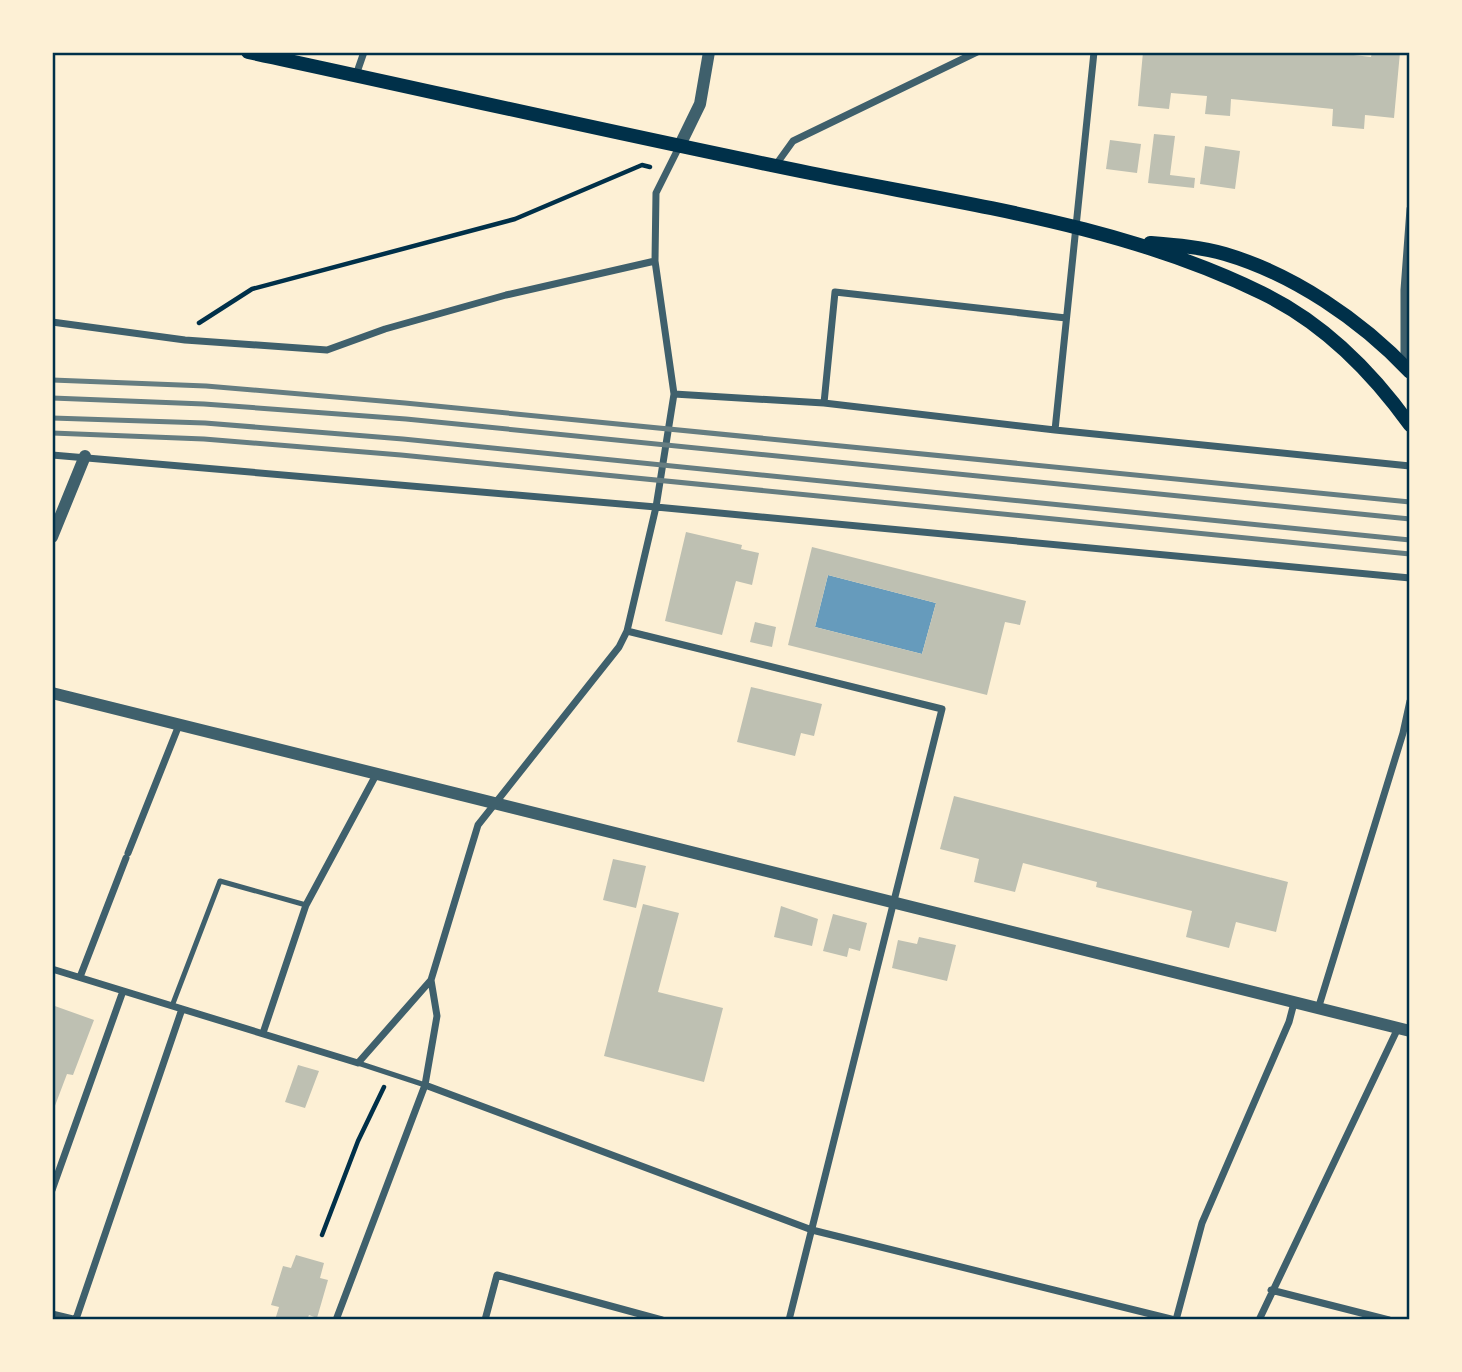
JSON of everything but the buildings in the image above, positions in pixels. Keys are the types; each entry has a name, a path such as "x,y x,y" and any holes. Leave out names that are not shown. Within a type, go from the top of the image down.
{"main road":[{"path":"248,52 679,147 1131,241 1223,254 1250,263 1308,291 1343,314 1407,369"},
{"path":"1131,241 1265,294 1306,320 1355,361 1386,393 1409,425"}],"street":[{"path":"356,75 364,52"},
{"path":"52,969 358,1063 431,980 478,825 619,647 627,631 656,507 674,394 655,261 656,193 700,104 709,52"},
{"path":"774,166 793,141 976,52"},
{"path":"1055,430 1094,52"},
{"path":"1407,369 1404,290 1409,213"},
{"path":"52,322 185,340 327,350 385,329 506,295 655,261"},
{"path":"824,403 835,292 1066,318"},
{"path":"674,394 824,403 1055,430 1409,466"},
{"path":"52,455 656,507 1409,578"},
{"path":"52,537 85,457"},
{"path":"627,631 942,709 789,1320"},
{"path":"52,693 1404,1030 1271,1290 1259,1320"},
{"path":"1318,1009 1406,734 1409,701"},
{"path":"80,977 179,725"},
{"path":"263,1033 306,905 377,774"},
{"path":"336,1320 425,1085 436,1016 431,980"},
{"path":"52,1191 123,991"},
{"path":"425,1085 811,1230 1175,1320 1202,1223 1289,1022 1294,1003"},
{"path":"52,1314 76,1319 183,1009"},
{"path":"485,1320 497,1275 662,1320"},
{"path":"1271,1290 1389,1320"}],"lane":[{"path":"172,1006 220,881 306,905"},
{"path":"358,1063 425,1085"}],"path":[{"path":"185,340 202,319 252,289 515,219 642,165 666,170"},
{"path":"322,1235 358,1141 386,1083"}],"water":[{"path":"828,575 936,603 922,654 815,627"}],"railway":[{"path":"52,380 206,386 405,403 1410,502"},
{"path":"52,398 204,404 406,419 1410,519"},
{"path":"52,418 205,423 403,439 1410,540"},
{"path":"52,433 204,439 401,455 1410,554"}]}
